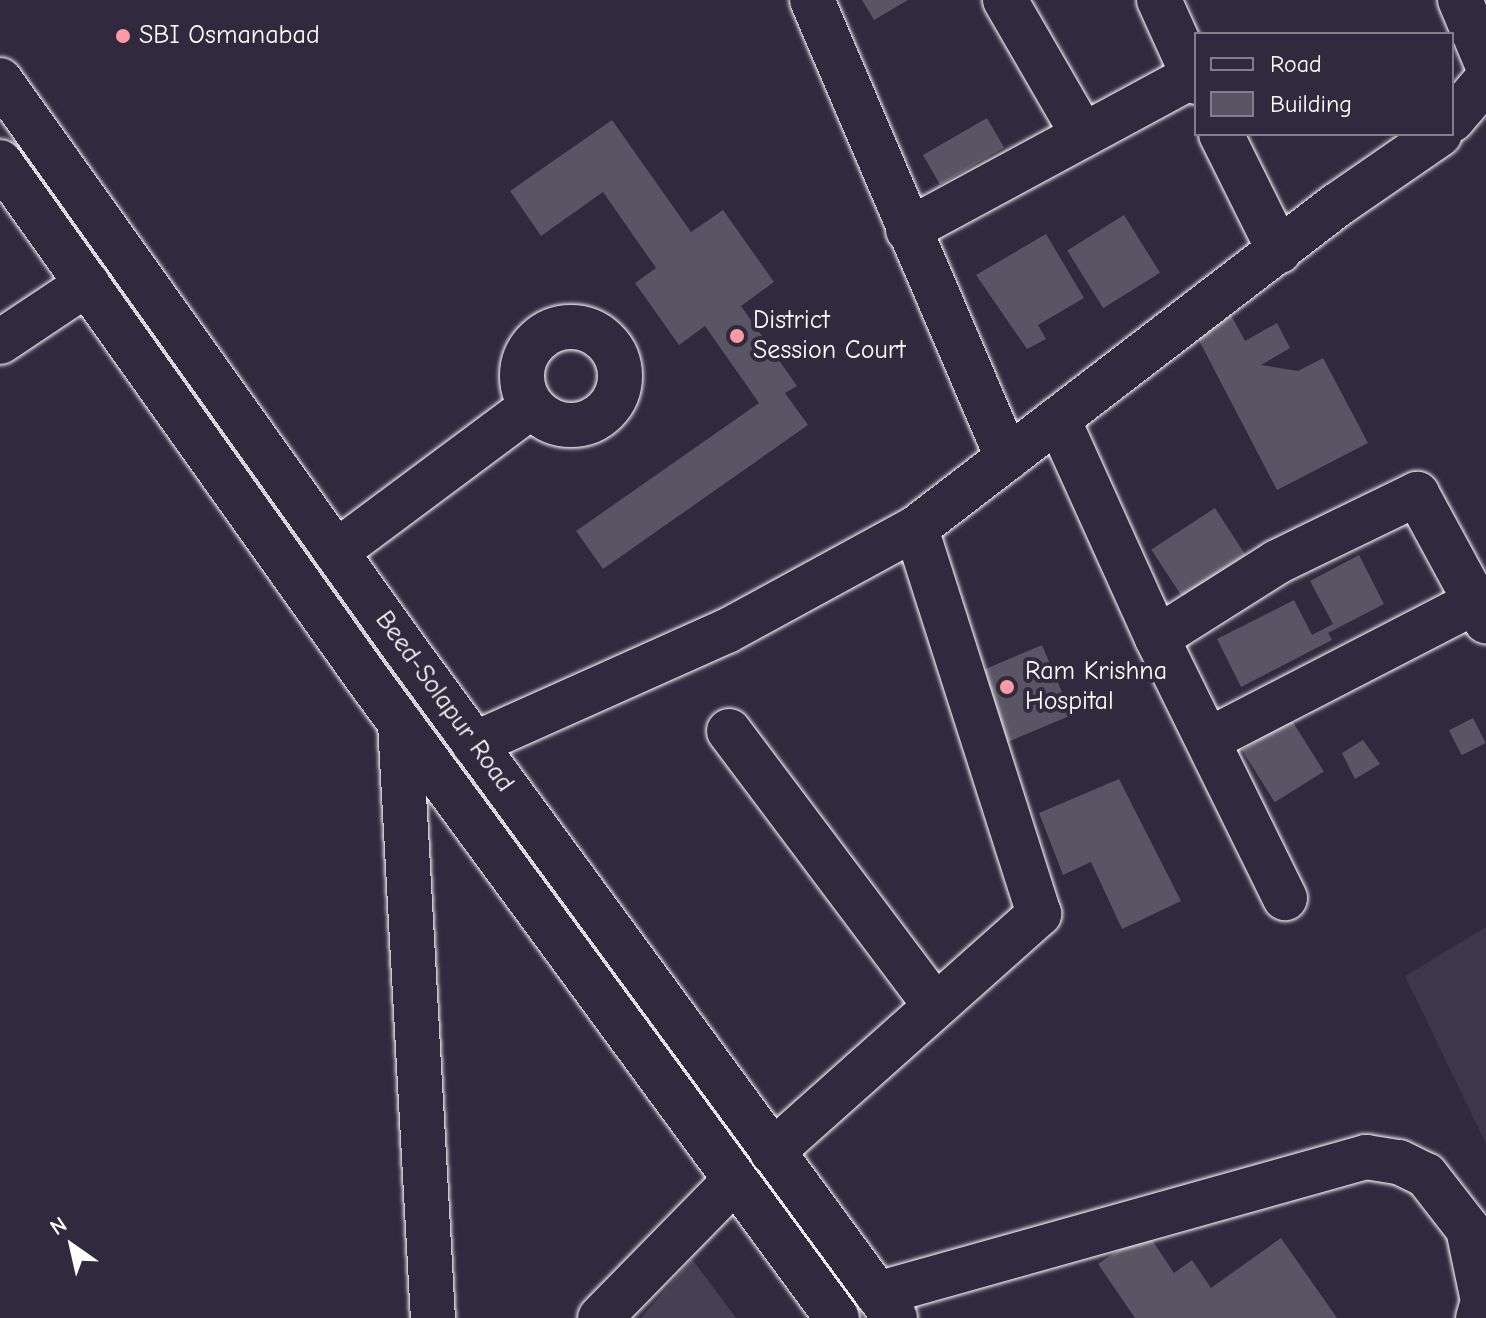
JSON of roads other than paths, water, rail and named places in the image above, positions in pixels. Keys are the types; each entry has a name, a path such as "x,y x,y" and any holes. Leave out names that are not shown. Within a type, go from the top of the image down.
{"street":[{"path":"812,0 1007,458"},
{"path":"1005,0 1083,135"},
{"path":"908,230 1194,79 1159,0"},
{"path":"1460,0 1486,62"},
{"name":"Beed-Solapur Road","path":"0,80 474,744 886,1306"},
{"path":"1454,118 1486,80"},
{"path":"1222,136 1279,251"},
{"path":"474,744 727,631 916,528 1279,251 1437,136"},
{"name":"Beed-Solapur Road","path":"0,162 400,723 837,1318"},
{"path":"0,342 87,284"},
{"path":"336,552 532,406"},
{"path":"1058,419 1157,638 1285,898"},
{"path":"1157,638 1277,562 1417,494 1482,611 1208,740"},
{"path":"772,1152 934,1004 1039,914 916,528"},
{"path":"400,723 433,1318"},
{"path":"729,731 934,1004"},
{"path":"886,1306 1366,1157 1399,1162 1426,1175 1468,1229 1483,1301 1478,1318"},
{"path":"600,1318 734,1181"}],"place":[{"name":"SBI Osmanabad","path":"123,36"},
{"name":"District Session Court","path":"737,336"},
{"name":"Ram Krishna Hospital","path":"1007,687"}]}
